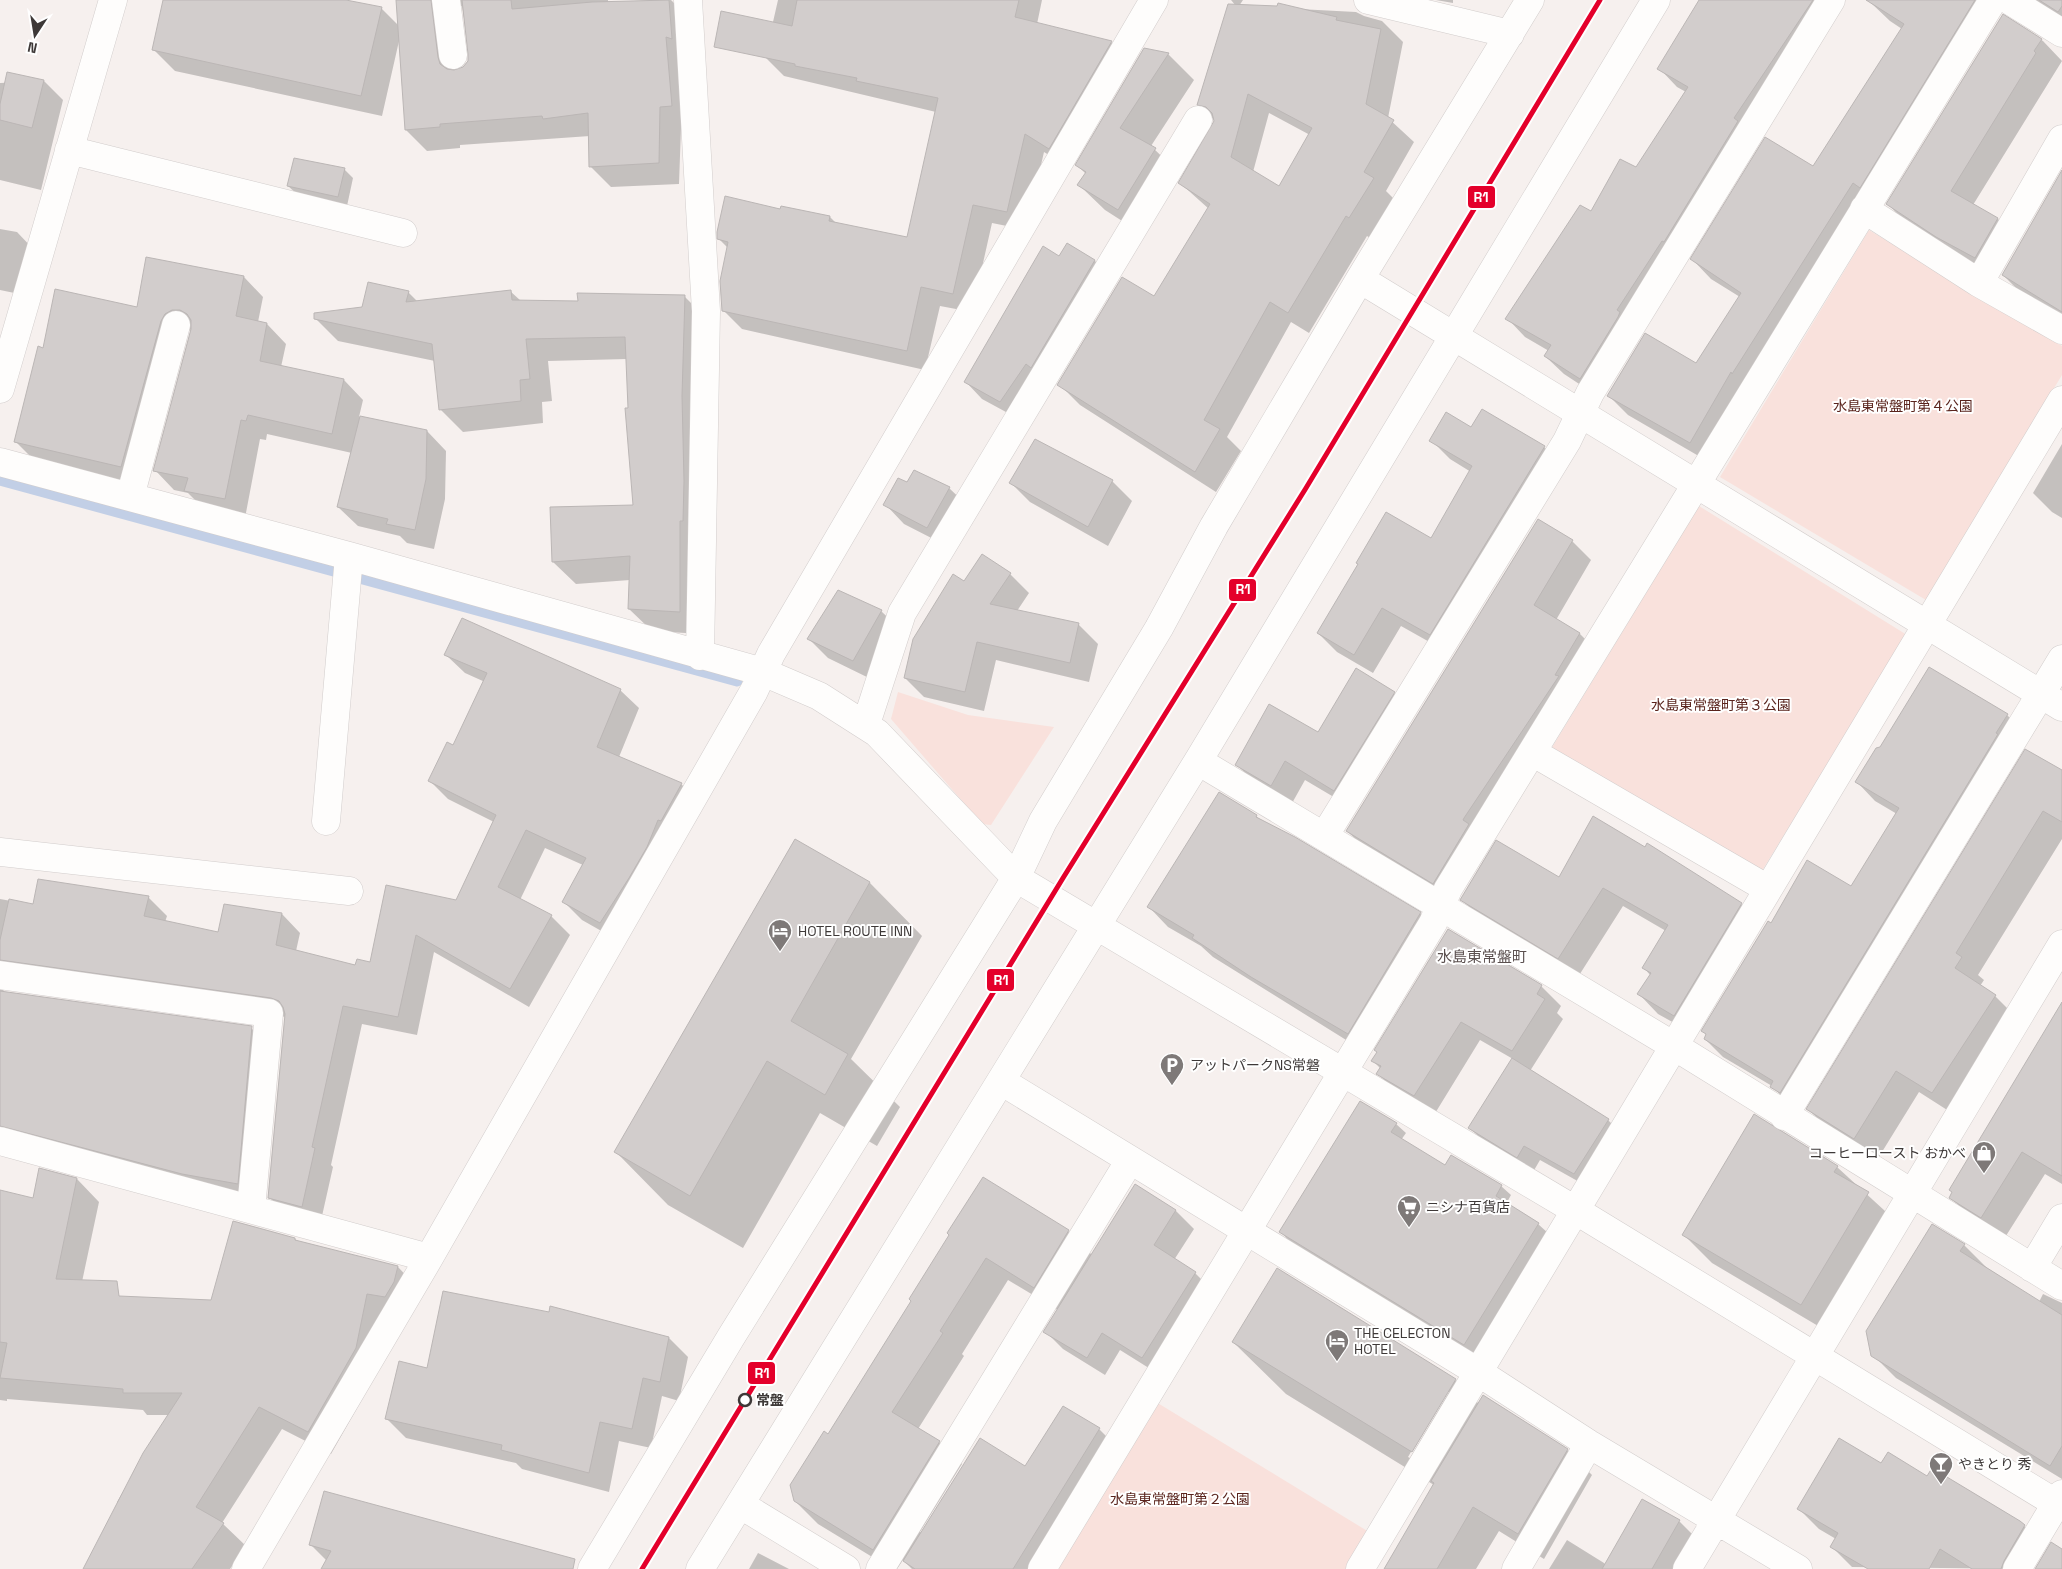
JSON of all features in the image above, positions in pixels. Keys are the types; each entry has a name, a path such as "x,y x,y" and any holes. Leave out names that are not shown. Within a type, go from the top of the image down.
{"street":[{"path":"0,389 112,0"},
{"path":"446,0 453,55"},
{"path":"688,0 706,311 700,656"},
{"path":"246,1569 429,1258 763,672 771,654 1154,0"},
{"path":"1368,0 1510,34"},
{"path":"592,1569 731,1336 1016,878 1043,821 1159,628 1214,526 1360,279 1530,0"},
{"path":"700,1569 1198,761 1452,336 1656,0"},
{"path":"1325,835 1567,441 1590,393 1831,0"},
{"path":"1042,1569 1433,923 1448,889 1993,0"},
{"path":"2009,0 2062,33"},
{"path":"866,724 902,613 1198,120"},
{"path":"1979,282 2062,139"},
{"path":"69,150 403,233"},
{"path":"1864,209 1979,282 2062,330"},
{"path":"1360,279 2051,701"},
{"path":"130,497 176,325"},
{"path":"1360,1569 2062,400"},
{"path":"0,462 130,497 348,568 763,672 819,696 866,724 1016,878 1575,1210 1813,1356 2060,1502 2018,1569"},
{"path":"326,821 348,568"},
{"path":"1784,1116 2051,701 2062,659"},
{"path":"1532,752 1768,889"},
{"path":"1198,761 1325,835 1674,1046 1784,1116 2062,1286"},
{"path":"0,852 349,891"},
{"path":"1687,1569 1813,1356 1913,1195 2062,944"},
{"path":"0,975 269,1013 251,1209"},
{"path":"1002,1081 1478,1372 1590,1444 1798,1569"},
{"path":"0,1141 429,1258"},
{"path":"880,1569 1130,1160"},
{"path":"2032,1268 2062,1218"},
{"path":"1516,1569 1590,1444"},
{"path":"741,1504 846,1569"}],"green space":[{"name":"水島東常盤町第４公園","path":"1869,230 2062,346 2062,375 1926,600 1720,477"},
{"name":"水島東常盤町第３公園","path":"1699,506 1907,635 1760,874 1551,749"},
{"path":"898,692 968,715 1054,727 991,825 982,824 891,719"},
{"name":"水島東常盤町第２公園","path":"1156,1402 1369,1532 1345,1569 1057,1569"}],"building":[{"path":"163,0 346,0 382,7 361,96 152,50"},
{"path":"396,0 431,0 440,64 447,69 454,70 463,67 468,61 462,0 511,0 512,9 592,2 669,0 672,39 666,37 672,106 660,107 659,163 589,167 588,113 543,119 542,116 440,124 440,127 405,130"},
{"path":"797,0 1019,0 1015,17 1112,41 1049,149 1025,134 1007,212 973,205 953,294 921,287 907,351 722,311 720,281 728,242 717,239 717,232 725,196 780,209 781,206 830,216 829,221 907,237 938,98 856,81 857,78 714,47 721,11 792,26"},
{"path":"1699,0 1813,0 1734,118 1738,121 1664,242 1662,241 1617,310 1620,312 1618,317 1580,379 1544,356 1551,345 1505,319 1580,205 1591,211 1620,159 1636,167 1688,87 1657,69"},
{"path":"1866,0 1975,0 1860,188 1853,183 1732,374 1731,372 1690,443 1607,396 1645,333 1696,363 1741,293 1690,259 1765,137 1813,166 1904,24"},
{"path":"2039,0 2062,0 2062,6 2058,12"},
{"path":"1278,3 1337,17 1336,20 1381,29 1366,104 1394,120 1364,172 1374,178 1349,218 1346,216 1288,313 1270,302 1204,420 1220,429 1195,472 1057,385 1122,277 1154,296 1210,204 1178,183 1214,121 1212,113 1206,107 1197,105 1228,4 1277,6","holes":["1248,94 1312,128 1279,186 1231,157"]},
{"path":"2003,14 2042,39 2034,51 2036,53 1951,191 1998,218 1975,258 1936,237 1886,204"},
{"path":"1144,48 1169,53 1120,128 1156,148 1118,210 1077,185 1086,172 1075,165"},
{"path":"7,72 44,80 32,128 0,120 0,104"},
{"path":"294,158 345,168 338,197 287,186"},
{"path":"2062,170 2062,312 2002,275"},
{"path":"1067,243 1095,260 1031,368 1026,364 1000,402 964,382 1043,246 1059,256"},
{"path":"146,257 244,276 236,316 267,323 260,361 344,379 332,434 248,415 246,421 241,420 225,499 184,491 188,478 153,471 191,329 191,320 187,314 180,310 172,310 165,314 161,321 121,467 14,442 38,346 43,348 55,289 137,307"},
{"path":"368,282 409,291 406,302 511,290 512,300 578,301 577,293 685,295 682,396 684,481 683,521 680,521 680,612 628,609 630,556 552,562 550,507 633,505 625,408 628,408 625,337 526,339 530,379 520,380 521,401 439,410 432,344 314,319 314,313 362,307"},
{"path":"1482,409 1545,446 1430,635 1382,608 1354,655 1317,633 1386,512 1431,538 1472,466 1429,441 1446,412 1471,427"},
{"path":"360,416 427,430 426,479 415,530 386,524 388,519 337,507"},
{"path":"1035,439 1113,480 1088,527 1009,483"},
{"path":"914,470 950,487 927,528 883,505 898,478 907,482"},
{"path":"1538,519 1573,540 1534,605 1580,633 1555,675 1559,676 1464,818 1463,820 1469,824 1433,884 1346,831"},
{"path":"982,554 1011,573 990,604 1079,623 1070,663 977,642 965,692 904,678 913,639 953,574 964,581"},
{"path":"838,590 882,610 853,661 807,639"},
{"path":"462,618 621,689 597,747 682,783 661,821 658,820 647,847 629,878 600,923 562,902 586,858 526,830 498,887 552,915 510,989 416,935 398,1017 343,1006 312,1147 315,1148 302,1207 268,1198 285,1014 279,1001 271,998 0,960 0,940 9,899 33,904 38,879 149,896 144,916 218,932 224,904 282,913 276,945 355,965 357,959 370,962 386,885 456,900 496,815 428,781 447,742 453,745 487,673 444,655"},
{"path":"1929,667 2008,714 1996,733 1998,734 1780,1093 1770,1087 1773,1081 1704,1039 1706,1034 1701,1031 1768,921 1771,923 1807,860 1851,886 1899,808 1855,782 1876,748 1880,747"},
{"path":"1356,668 1395,692 1334,791 1285,761 1271,786 1235,765 1269,704 1318,732"},
{"path":"2025,749 2062,770 2062,822 2043,811 1956,953 1962,957 1955,968 1996,995 1932,1093 1896,1071 1854,1139 1806,1109"},
{"path":"1219,792 1257,815 1256,817 1295,837 1421,912 1348,1034 1251,977 1192,938 1194,935 1147,907"},
{"path":"1593,816 1645,847 1647,843 1742,903 1674,1016 1637,994 1651,973 1642,968 1668,925 1603,888 1558,959 1460,900 1496,840 1559,877"},
{"name":"HOTEL ROUTE INN","path":"795,839 870,882 791,1021 848,1054 825,1095 767,1061 690,1196 614,1152"},
{"path":"1448,929 1542,985 1537,994 1545,999 1512,1051 1461,1022 1414,1096 1376,1074 1381,1066 1371,1061 1377,1052 1374,1050"},
{"path":"0,991 252,1026 238,1184 182,1174 0,1126"},
{"path":"2062,1002 2062,1176 2022,1152 1981,1218 1949,1198 1952,1192 1949,1190"},
{"path":"1512,1058 1609,1119 1574,1174 1524,1146 1517,1158 1468,1128"},
{"name":"ニシナ百貨店","path":"1360,1101 1397,1123 1391,1132 1445,1165 1451,1155 1502,1185 1496,1196 1539,1223 1464,1345 1279,1232"},
{"path":"1754,1114 1838,1166 1834,1172 1869,1192 1801,1305 1682,1235"},
{"path":"39,1168 77,1178 56,1279 117,1281 119,1296 211,1300 233,1221 295,1238 295,1240 398,1266 394,1282 385,1297 367,1294 356,1348 308,1432 259,1407 196,1507 224,1523 192,1569 83,1569 143,1453 182,1393 123,1393 123,1389 0,1378 7,1343 0,1342 0,1190 33,1198"},
{"path":"983,1177 1069,1230 1034,1288 986,1258 940,1331 943,1333 892,1412 940,1441 873,1550 794,1501 790,1485 824,1431 828,1434 911,1301 909,1299 949,1235 947,1233"},
{"path":"1135,1184 1176,1210 1154,1245 1196,1272 1142,1358 1102,1333 1087,1358 1043,1332"},
{"path":"1932,1224 1965,1244 1960,1251 2062,1315 2062,1446 2050,1466 1871,1356 1866,1331"},
{"name":"THE CELECTON HOTEL","path":"1277,1268 1456,1379 1412,1452 1232,1342"},
{"path":"443,1291 549,1312 550,1306 669,1337 660,1382 643,1378 632,1429 600,1422 589,1473 501,1450 502,1445 385,1419 399,1361 427,1368"},
{"path":"1483,1395 1568,1449 1518,1534 1473,1507 1437,1569 1384,1569 1434,1483 1431,1481"},
{"path":"1063,1406 1100,1428 1013,1569 915,1569 903,1561 980,1438 1025,1466"},
{"path":"1839,1438 1881,1463 1888,1452 1927,1476 1932,1468 2025,1525 2001,1569 1972,1569 1940,1549 1929,1569 1868,1569 1830,1547 1838,1533 1797,1509"},
{"path":"324,1491 575,1559 573,1569 321,1569 331,1551 309,1545"},
{"path":"1642,1499 1680,1520 1652,1569 1602,1569"},
{"path":"2051,1542 2062,1549 2062,1569 2035,1569"}],"waterway":[{"path":"0,480 737,681"}],"railway":[{"path":"642,1569 1063,878 1306,488"}],"transit line":[{"name":"R1","path":"642,1569 1063,878 1306,488 1600,0"}],"place":[{"name":"HOTEL ROUTE INN","path":"780,952"},
{"name":"アットパークNS常磐","path":"1172,1086"},
{"name":"コーヒーロースト おかべ","path":"1984,1174"},
{"name":"ニシナ百貨店","path":"1409,1228"},
{"name":"THE CELECTON HOTEL","path":"1337,1362"},
{"name":"常盤","path":"745,1400"},
{"name":"やきとり 秀","path":"1941,1485"}],"district":[{"name":"水島東常盤町","path":"1482,957"}]}
